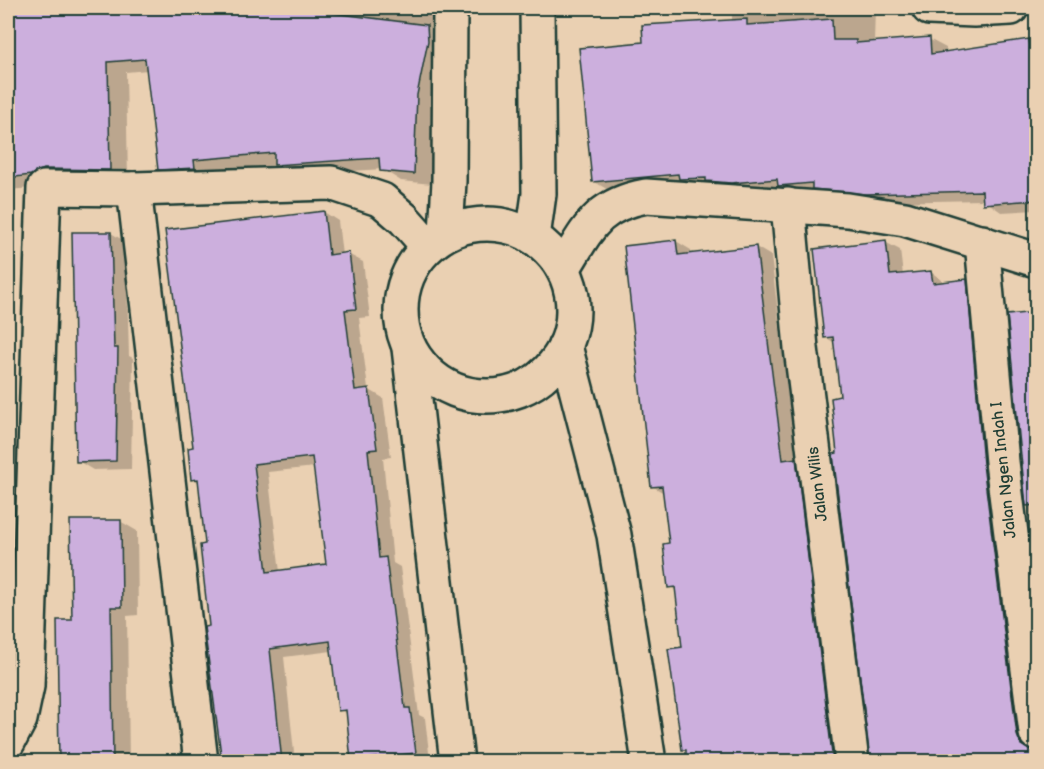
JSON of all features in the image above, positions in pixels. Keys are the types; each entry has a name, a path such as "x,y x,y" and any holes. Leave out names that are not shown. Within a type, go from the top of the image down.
{"street":[{"path":"437,240 449,181 450,8"},
{"path":"533,237 539,194 537,8"},
{"path":"929,8 974,10 1011,8"},
{"path":"8,742 20,719 27,686 44,188 134,189 331,183 382,200 404,219 437,240"},
{"path":"134,189 201,762"},
{"path":"562,269 594,220 623,200 646,196 687,197 848,210 906,219 1036,260"},
{"name":"Jalan Wilis","path":"788,205 801,348 852,762"},
{"path":"409,348 426,371 448,387 474,396 502,396 528,386 550,370 565,346 573,321 572,294 562,269 550,252 533,237 505,225 475,224 437,240 411,269 402,294 402,322 409,348 457,762"},
{"name":"Jalan Ngen Indah I","path":"982,242 1002,462 1036,733"},
{"path":"565,346 614,535 650,762"}],"building":[{"path":"8,8 333,8 333,13 427,25 428,41 417,95 414,174 380,171 379,158 274,165 274,153 194,160 195,168 158,170 145,59 108,62 110,170 44,169 31,175 8,178"},
{"path":"747,19 747,25 832,19 833,40 856,40 856,43 930,37 931,54 1029,39 1036,92 1036,200 983,204 982,191 865,194 812,189 812,183 778,186 777,179 731,183 706,181 706,178 679,179 678,174 592,182 579,48 643,42 642,25"},
{"path":"324,211 329,255 349,252 356,309 345,310 355,390 369,388 377,449 368,450 379,558 386,557 405,708 410,708 416,753 351,761 346,710 338,711 330,641 270,649 282,762 222,762 204,627 209,626 200,545 205,544 198,479 191,480 188,448 193,447 165,230","holes":["312,457 326,564 267,572 254,464"]},
{"path":"72,232 111,232 114,348 118,348 116,461 76,462"},
{"path":"676,240 678,255 756,246 783,460 796,458 833,762 686,762 686,750 682,750 668,649 682,647 675,587 668,588 663,544 669,543 662,486 651,487 624,246"},
{"path":"886,240 890,275 931,271 933,283 967,279 983,464 1017,735 1021,745 1033,751 1034,762 870,762 833,454 837,453 831,398 840,396 833,337 824,338 814,249"},
{"path":"1036,312 1036,505 1026,506 1007,315"},
{"path":"70,520 121,520 122,607 111,607 113,762 59,762 57,620 72,620"}]}
